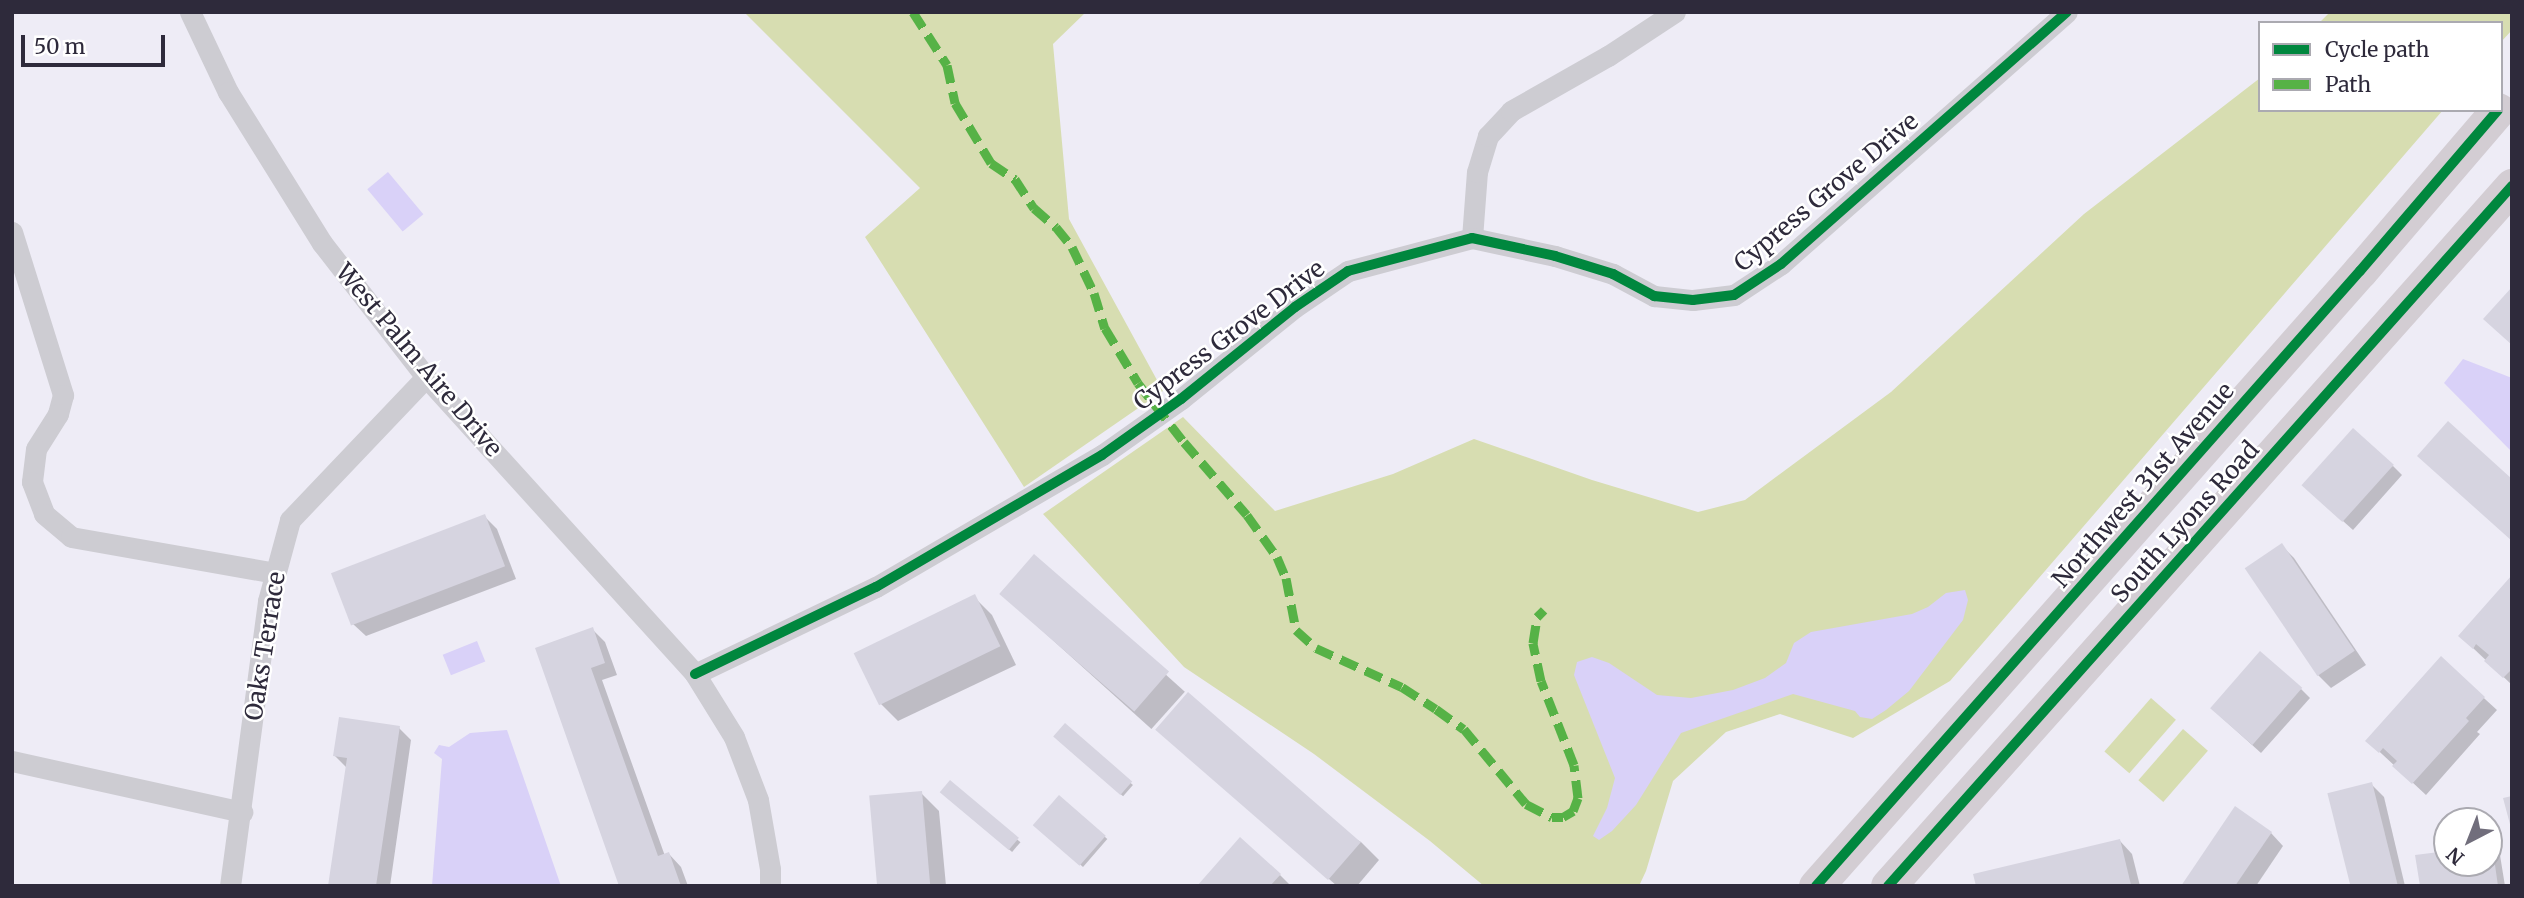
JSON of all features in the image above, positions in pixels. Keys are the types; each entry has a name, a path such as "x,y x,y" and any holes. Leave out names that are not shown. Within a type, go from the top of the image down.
{"main road":[{"name":"Northwest 31st Avenue","path":"1816,886 2215,436 2497,112"},
{"name":"South Lyons Road","path":"1888,886 2512,186"},
{"path":"2215,436 2258,472"}],"street":[{"name":"West Palm Aire Drive","path":"190,12 228,92 322,243 426,377 695,674 734,737 758,800 770,869 770,886"},
{"path":"1472,238 1477,172 1488,135 1511,111 1608,56 1675,12"},
{"name":"Cypress Grove Drive","path":"695,674 876,587 1102,455 1181,399 1295,307 1348,271 1472,238 1555,256 1613,274 1654,296 1693,300 1734,295 1781,264 2067,12"},
{"path":"12,233 63,395 58,414 36,449 32,482 44,514 71,537 275,573"},
{"name":"Oaks Terrace","path":"230,886 242,812 268,601 290,520 426,377"},
{"path":"12,761 242,812"}],"green space":[{"path":"744,12 1086,12 1053,44 1069,219 1163,391 1024,487 865,237 920,188"},
{"path":"2330,12 2512,12 2512,30 2503,40 2503,21 2321,21"},
{"path":"2258,80 2258,112 2441,112 1950,681 1853,738 1780,714 1726,732 1673,781 1639,886 1484,886 1430,841 1314,754 1184,667 1043,514 1183,417 1275,511 1393,474 1474,439 1592,480 1698,512 1745,500 1891,392 2084,214"},
{"path":"2151,698 2176,720 2129,773 2104,752"},
{"path":"2183,729 2208,751 2163,802 2138,780"}],"shaded area":[{"path":"388,172 423,214 403,231 367,189"},
{"path":"2463,359 2512,378 2512,452 2444,383"},
{"path":"1965,590 1968,600 1963,620 1909,691 1886,710 1872,719 1860,717 1855,711 1793,694 1681,733 1636,805 1612,831 1599,840 1593,836 1607,808 1615,778 1574,675 1577,662 1592,657 1609,663 1657,695 1691,698 1733,690 1765,678 1786,663 1794,643 1811,632 1912,614 1928,607 1946,593"},
{"path":"477,641 485,661 451,675 443,655"},
{"path":"507,730 561,886 432,886 442,759 434,753 439,745 449,747 470,733"}],"building":[{"path":"2512,287 2512,345 2483,319"},
{"path":"2448,421 2512,479 2512,541 2417,456"},
{"path":"2353,428 2394,465 2342,522 2301,485"},
{"path":"485,514 505,566 351,625 331,573"},
{"path":"2282,543 2355,651 2317,676 2245,568"},
{"path":"1034,554 1169,671 1134,711 999,594"},
{"path":"2512,575 2512,669 2503,678 2484,661 2489,655 2476,644 2473,649 2458,636"},
{"path":"975,594 1000,646 879,705 854,653"},
{"path":"593,627 605,663 591,668 658,856 669,852 681,886 619,886 535,648"},
{"path":"2260,651 2302,688 2252,745 2210,708"},
{"path":"2441,656 2485,697 2466,718 2469,721 2412,784 2392,766 2397,761 2383,748 2379,753 2365,741"},
{"path":"1188,692 1361,842 1328,880 1155,730"},
{"path":"339,717 400,726 376,886 328,886 347,758 333,756"},
{"path":"1065,723 1132,781 1120,795 1053,737"},
{"path":"950,780 1019,838 1009,850 940,792"},
{"path":"2372,782 2398,886 2351,886 2327,793"},
{"path":"922,791 930,886 877,886 869,796"},
{"path":"1059,795 1106,836 1080,866 1033,825"},
{"path":"2512,796 2512,828 2511,828 2503,798"},
{"path":"2235,806 2272,832 2235,886 2181,886"},
{"path":"1240,837 1281,874 1270,886 1197,886"},
{"path":"2120,839 2131,885 1976,886 1973,874"},
{"path":"2433,853 2433,877 2497,877 2498,886 2420,886 2415,855"}],"marked path":[{"path":"913,12 947,65 955,103 991,163 1015,179 1034,208 1056,227 1072,247 1094,293 1105,328 1138,383 1247,515 1277,557 1286,578 1296,630 1316,648 1402,687 1436,709 1464,729 1526,804 1552,817 1563,817 1573,811 1578,798 1574,765 1541,681 1533,643 1537,617 1544,610"}],"cycle path":[{"path":"695,674 876,587 1102,455 1181,399 1295,307 1348,271 1472,238 1555,256 1613,274 1654,296 1693,300 1734,295 1781,264 2067,12"},
{"path":"1816,886 2360,271 2496,112"},
{"path":"1888,886 2512,186"}]}
